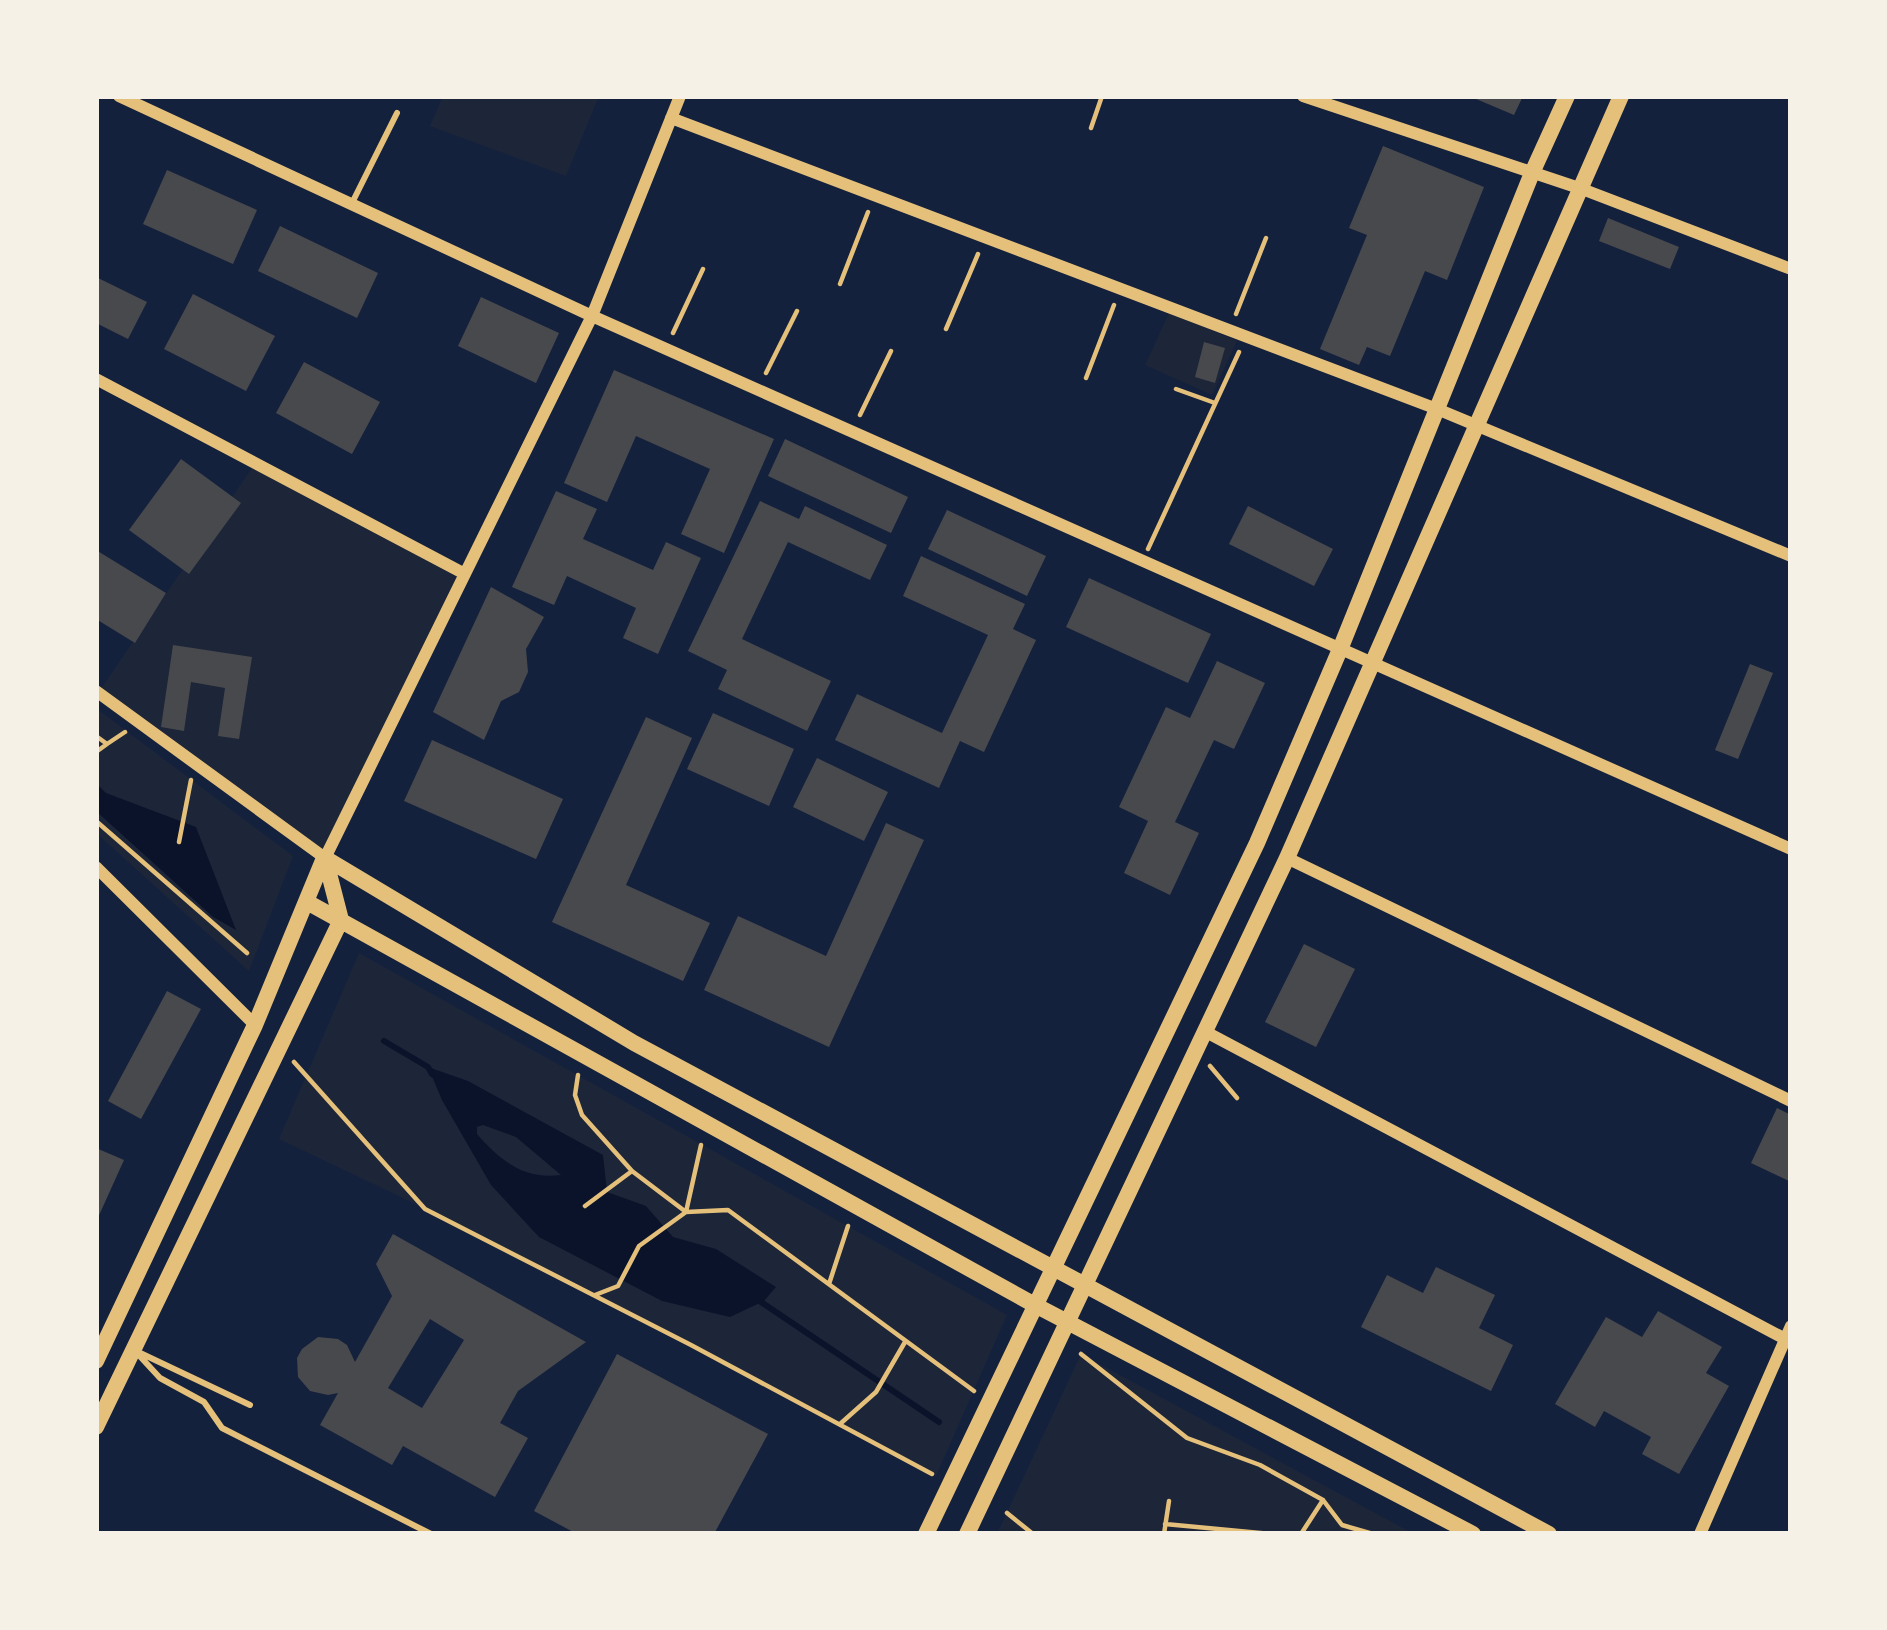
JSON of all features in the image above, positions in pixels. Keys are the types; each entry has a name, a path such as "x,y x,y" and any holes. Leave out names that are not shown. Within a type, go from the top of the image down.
{"street":[{"path":"119,96 592,316 1791,849"},
{"path":"96,1361 255,1025 325,858 592,316 680,96"},
{"path":"1303,96 1582,189 1791,269"},
{"path":"926,1534 1257,843 1567,96"},
{"path":"967,1534 1287,858 1621,96"},
{"path":"671,118 1438,409 1791,556"},
{"path":"96,379 465,574"},
{"path":"96,691 325,858 634,1043 1549,1534"},
{"path":"96,1427 341,920 325,858"},
{"path":"1287,858 1791,1101"},
{"path":"96,868 255,1025"},
{"path":"307,902 1034,1304 1473,1534"},
{"path":"1206,1032 1789,1336 1700,1534"}],"lane":[{"path":"351,204 397,113"},
{"path":"133,1349 250,1405"},
{"path":"133,1349 160,1378 204,1402 222,1428 431,1534"}],"path":[{"path":"1091,128 1102,96"},
{"path":"840,284 874,195"},
{"path":"946,329 985,237"},
{"path":"1229,331 1265,238"},
{"path":"666,349 703,268"},
{"path":"1085,378 1120,289"},
{"path":"758,389 797,311"},
{"path":"1143,560 1246,337"},
{"path":"852,431 891,351"},
{"path":"1176,389 1215,404"},
{"path":"96,752 139,722"},
{"path":"96,736 107,744"},
{"path":"178,842 187,802"},
{"path":"96,821 247,953"},
{"path":"278,1044 425,1210 936,1476"},
{"path":"1210,1066 1237,1098"},
{"path":"578,1075 575,1095 582,1115 632,1171 686,1212 728,1210 974,1391"},
{"path":"595,1295 618,1286 639,1246 686,1212 701,1144"},
{"path":"585,1206 632,1171"},
{"path":"829,1284 848,1226"},
{"path":"840,1424 876,1392 904,1342"},
{"path":"1081,1354 1187,1438 1260,1465 1323,1500 1342,1525 1373,1534"},
{"path":"1301,1534 1323,1500"},
{"path":"1164,1534 1169,1501"},
{"path":"1007,1513 1033,1534"},
{"path":"1165,1524 1271,1534"}],"shaded area":[{"path":"443,96 599,96 566,176 430,126"},
{"path":"1170,311 1237,341 1212,395 1145,365"},
{"path":"254,465 465,574 325,858 98,693"},
{"path":"96,708 293,856 249,971 96,833"},
{"path":"96,783 106,793 196,827 236,930 213,917 96,811"},
{"path":"359,953 1007,1315 936,1476 426,1209 279,1139"},
{"path":"428,1067 468,1081 603,1155 607,1192 646,1206 673,1237 716,1249 776,1287 764,1301 730,1317 662,1301 539,1237 491,1185","holes":["477,1127 516,1137 561,1175 535,1174 513,1166 477,1134"]},
{"path":"1081,1354 1414,1534 997,1534"}],"building":[{"path":"1469,96 1523,96 1514,115"},
{"path":"1383,146 1484,187 1447,280 1425,271 1390,356 1367,347 1359,365 1320,349 1367,235 1349,228"},
{"path":"167,170 257,210 233,264 143,224"},
{"path":"1608,218 1679,247 1670,269 1599,241"},
{"path":"280,226 378,273 357,318 258,271"},
{"path":"96,277 147,302 128,339 96,323"},
{"path":"193,294 275,336 246,391 164,349"},
{"path":"481,297 559,333 536,383 458,346"},
{"path":"1204,342 1225,348 1215,383 1195,377"},
{"path":"304,362 380,402 352,454 276,413"},
{"path":"614,370 774,439 724,553 681,534 710,469 636,436 607,502 564,483"},
{"path":"785,439 908,497 891,533 768,476"},
{"path":"181,459 241,503 189,574 129,530"},
{"path":"556,491 597,509 583,539 653,570 666,542 701,558 658,654 623,638 636,608 567,576 554,605 512,587"},
{"path":"760,501 799,519 805,506 887,545 870,580 788,542 742,639 831,681 807,731 718,689 727,670 688,651"},
{"path":"1248,506 1333,549 1314,586 1229,544"},
{"path":"947,510 1046,556 1027,596 928,549"},
{"path":"96,550 166,593 135,643 96,619"},
{"path":"921,556 1025,604 1013,629 1036,640 984,752 960,741 939,788 835,740 857,694 942,733 988,635 903,596"},
{"path":"1089,578 1211,634 1188,683 1066,627"},
{"path":"491,587 544,617 526,649 528,672 519,692 501,701 484,740 433,712"},
{"path":"173,645 252,657 239,739 218,736 225,688 191,682 184,731 161,727"},
{"path":"1217,661 1265,683 1234,749 1214,740 1175,822 1199,833 1170,895 1124,873 1148,821 1119,807 1166,707 1190,718"},
{"path":"1750,664 1773,673 1738,759 1715,750"},
{"path":"713,713 794,749 769,806 687,769"},
{"path":"646,717 692,738 626,885 710,923 683,981 552,922"},
{"path":"432,740 563,799 536,859 404,801"},
{"path":"817,758 888,792 864,841 793,807"},
{"path":"886,823 924,840 829,1047 704,990 738,916 826,956"},
{"path":"1304,944 1355,969 1316,1047 1265,1022"},
{"path":"167,991 201,1009 141,1119 108,1101"},
{"path":"1777,1108 1791,1115 1791,1182 1751,1163"},
{"path":"96,1148 124,1160 96,1222"},
{"path":"393,1234 586,1342 518,1391 500,1423 528,1438 495,1497 403,1446 392,1465 320,1425 338,1393 310,1391 298,1377 297,1358 318,1337 347,1345 355,1362 392,1296 376,1264","holes":["430,1319 464,1340 422,1408 388,1388"]},
{"path":"1436,1267 1495,1295 1479,1328 1513,1345 1491,1391 1361,1327 1387,1275 1423,1293"},
{"path":"1658,1311 1722,1347 1706,1373 1729,1386 1679,1474 1642,1454 1651,1437 1604,1411 1595,1427 1555,1404 1606,1317 1642,1337"},
{"path":"617,1354 768,1434 714,1534 577,1534 534,1511"}],"waterway":[{"path":"384,1041 432,1074"},
{"path":"758,1300 939,1422"}]}
